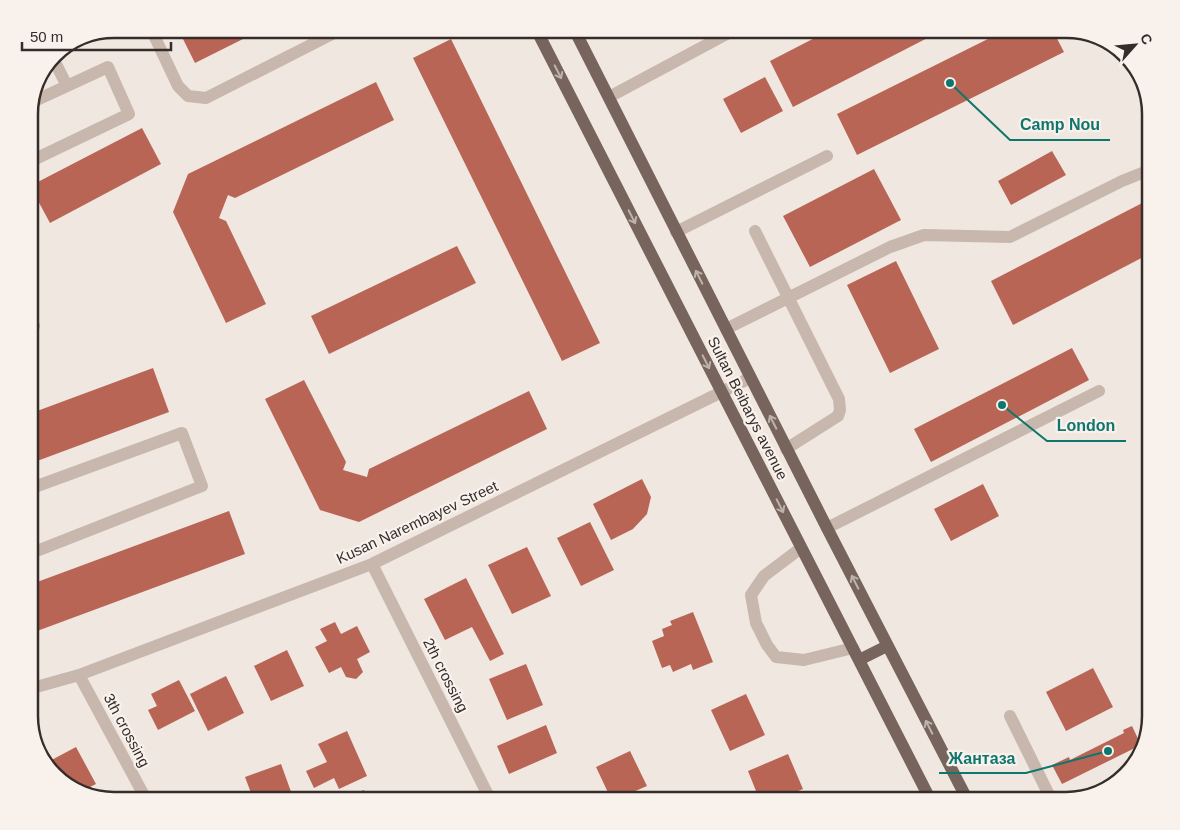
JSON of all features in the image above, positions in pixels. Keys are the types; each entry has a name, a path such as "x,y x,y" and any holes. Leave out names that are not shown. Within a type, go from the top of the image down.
{"main road":[{"name":"Sultan Beibarys avenue","path":"541,38 926,792"},
{"name":"Sultan Beibarys avenue","path":"578,38 786,449 963,792"},
{"path":"859,660 888,646"}],"street":[{"path":"155,38 178,86 188,96 206,98 324,38"},
{"path":"608,97 719,38"},
{"path":"56,64 67,86"},
{"path":"38,158 129,114 108,67 39,99"},
{"path":"676,232 828,156"},
{"path":"726,329 890,248 924,236 1010,237 1122,180 1142,173"},
{"path":"755,230 839,399 840,410 838,416 786,449"},
{"name":"Kusan Narembayev Street","path":"38,686 79,674 372,564 750,378"},
{"path":"827,528 1099,391"},
{"path":"38,486 182,433 202,486 38,550"},
{"path":"801,548 764,576 751,596 756,624 776,658 804,660 853,648"},
{"name":"2th crossing","path":"372,564 487,792"},
{"name":"3th crossing","path":"79,674 142,792"},
{"path":"1010,716 1048,792"}],"building":[{"path":"182,38 245,38 195,63"},
{"path":"815,38 927,38 793,107 770,61"},
{"path":"990,38 1057,38 1064,52 857,155 837,114"},
{"path":"451,39 600,343 562,361 413,58"},
{"path":"765,77 783,111 741,133 723,99"},
{"path":"376,82 394,120 235,198 228,195 219,218 226,221 266,304 226,323 173,212 188,174"},
{"path":"142,128 161,164 50,223 38,201 38,182"},
{"path":"1052,151 1066,175 1011,205 998,181"},
{"path":"874,169 901,220 810,267 783,216"},
{"path":"1142,203 1142,258 1013,325 991,281"},
{"path":"457,246 476,283 329,354 311,316"},
{"path":"896,261 939,349 890,373 847,285"},
{"path":"1072,348 1089,380 931,462 914,429"},
{"path":"153,368 169,412 38,461 38,411"},
{"path":"304,380 346,462 343,470 367,477 369,469 529,391 547,429 359,522 320,510 265,399"},
{"path":"642,479 651,497 647,514 633,529 611,540 593,504"},
{"path":"983,484 999,516 951,541 934,509"},
{"path":"229,511 245,554 38,631 38,582"},
{"path":"590,522 614,570 581,586 557,538"},
{"path":"527,547 551,596 512,614 488,565"},
{"path":"466,578 504,654 490,661 472,627 445,640 424,599"},
{"path":"693,612 713,662 693,670 691,664 673,672 670,665 662,668 652,641 664,636 662,629 672,625 670,621"},
{"path":"335,622 341,634 357,626 370,652 357,659 363,672 356,679 346,677 341,667 329,673 315,647 327,641 320,629"},
{"path":"287,650 304,686 271,701 254,666"},
{"path":"526,664 543,705 507,720 489,679"},
{"path":"1093,668 1113,707 1066,731 1046,692"},
{"path":"226,676 244,713 208,731 190,694"},
{"path":"179,680 195,711 158,730 148,710 157,706 151,694"},
{"path":"746,694 765,735 730,751 711,710"},
{"path":"546,725 557,753 509,774 497,746"},
{"path":"1132,726 1139,740 1136,747 1062,784 1052,765 1069,757 1070,760 1124,733 1123,730"},
{"path":"347,731 367,776 339,789 334,778 314,788 306,771 327,762 318,744"},
{"path":"76,747 96,784 88,788 84,787 71,780 51,760"},
{"path":"630,751 647,786 633,792 608,792 596,767"},
{"path":"788,754 803,789 796,792 756,792 748,771"},
{"path":"281,764 291,792 251,792 245,777"}],"place":[{"name":"Camp Nou","path":"950,83"},
{"name":"London","path":"1002,405"},
{"name":"Жантаза","path":"1108,751"}]}
